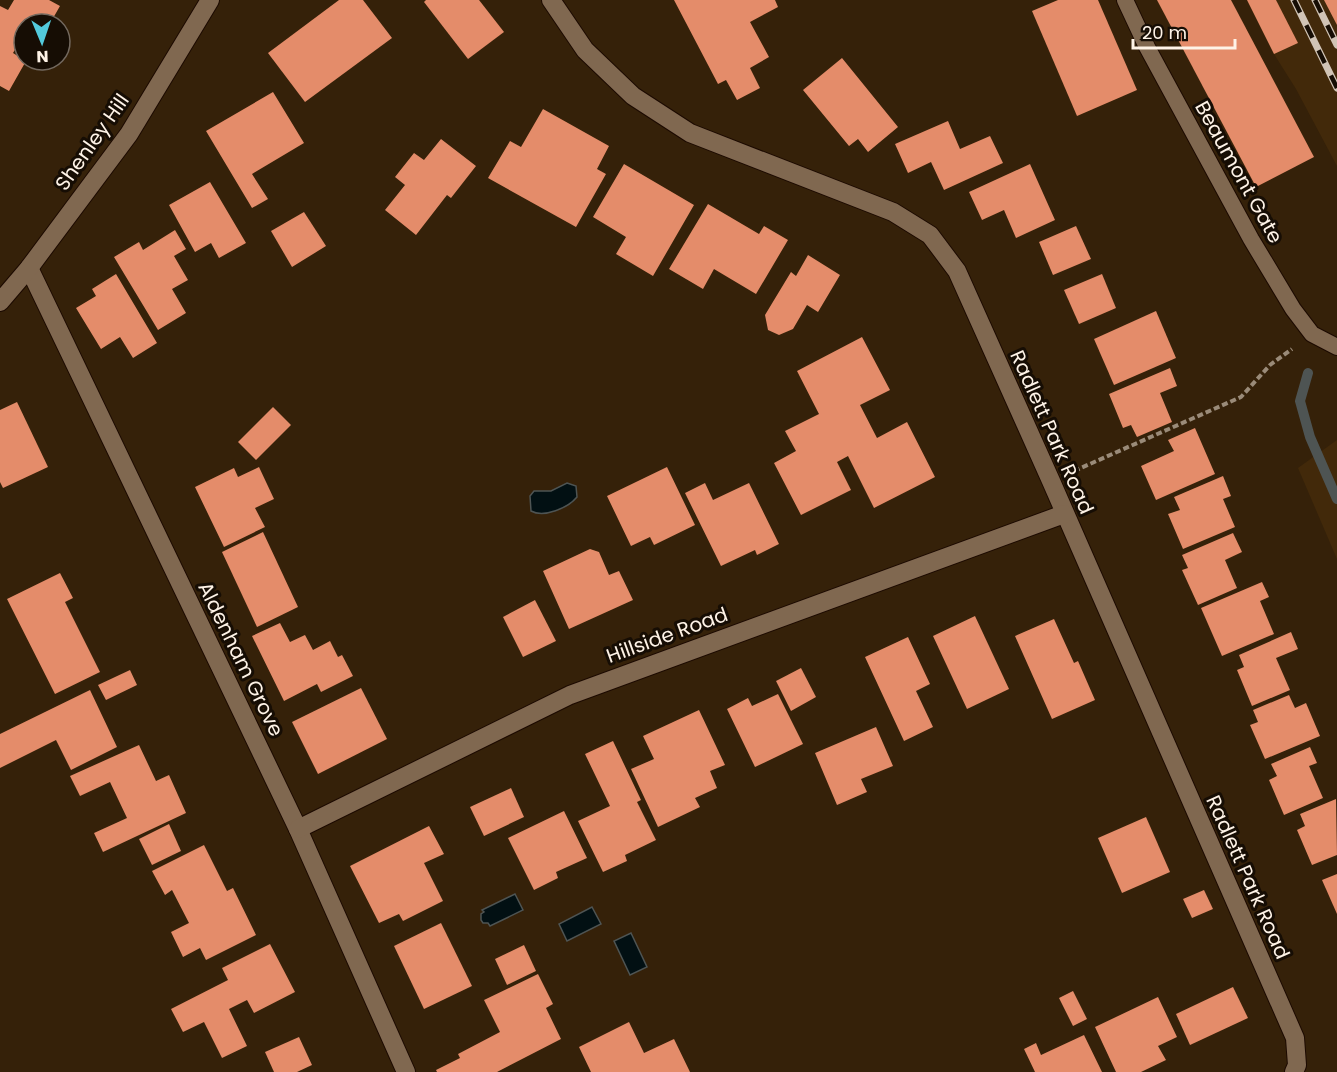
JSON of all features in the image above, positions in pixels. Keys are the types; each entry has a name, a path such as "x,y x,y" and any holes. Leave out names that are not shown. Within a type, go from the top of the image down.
{"street":[{"name":"Shenley Hill","path":"0,302 29,268 129,134 210,0"},
{"name":"Radlett Park Road","path":"551,0 585,50 633,96 690,133 893,212 930,235 957,271 1294,1038 1297,1065 1294,1072"},
{"name":"Aldenham Grove","path":"29,268 298,828 406,1072"},
{"name":"Hillside Road","path":"298,828 570,694 1064,514"}],"lane":[{"name":"Beaumont Gate","path":"1125,0 1147,47 1251,239 1293,309 1312,334 1337,347"}],"path":[{"path":"1051,481 1241,397 1270,365 1312,334"}],"shaded area":[{"path":"1247,0 1337,0 1337,166 1296,89 1274,54"},
{"path":"1337,440 1337,559 1298,468"},
{"path":"567,483 576,486 577,497 573,501 549,513 531,511 530,496 534,491 551,491"},
{"path":"515,894 523,910 490,926 488,923 483,923 481,914 484,912 482,910"},
{"path":"592,907 601,924 567,941 559,924"},
{"path":"631,933 647,967 630,975 614,941"}],"building":[{"path":"14,0 49,0 60,6 57,12 12,12 12,72 20,72 9,91 0,86 0,6 8,10"},
{"path":"339,0 363,0 392,38 305,102 268,53"},
{"path":"426,0 479,0 504,32 468,59 424,2"},
{"path":"674,0 775,0 778,7 750,22 769,57 750,68 760,88 737,100 726,80 718,84"},
{"path":"1058,0 1098,0 1137,90 1077,116 1032,11"},
{"path":"1157,0 1231,0 1314,157 1256,187"},
{"path":"1247,0 1276,0 1298,43 1274,54"},
{"path":"1324,0 1337,0 1337,25"},
{"path":"842,58 898,127 868,152 858,139 849,146 803,90"},
{"path":"273,92 304,143 252,174 268,199 252,208 206,131"},
{"path":"543,109 609,146 597,169 606,174 576,227 488,178 510,141 521,147"},
{"path":"948,121 960,149 990,136 1003,163 944,190 931,162 908,173 895,144"},
{"path":"441,139 476,166 451,198 447,195 416,235 385,210 405,185 395,177 414,153 424,160"},
{"path":"624,164 694,205 653,276 616,254 626,237 593,217"},
{"path":"1030,164 1055,220 1016,238 1004,210 982,220 969,192"},
{"path":"210,182 246,243 219,258 211,243 195,252 169,205"},
{"path":"708,204 759,234 764,226 788,240 756,294 714,269 703,289 669,269"},
{"path":"304,212 326,246 292,267 271,231"},
{"path":"1076,226 1091,259 1053,275 1039,242"},
{"path":"175,230 186,249 174,256 188,280 172,289 186,313 158,330 114,257 139,242 143,250"},
{"path":"808,255 840,275 818,312 807,305 793,329 779,335 768,330 765,315 791,272 796,276"},
{"path":"116,274 157,343 133,358 120,337 101,349 76,308 96,296 92,289"},
{"path":"1102,274 1116,308 1079,324 1064,290"},
{"path":"1156,311 1176,358 1114,385 1094,339"},
{"path":"862,337 890,390 860,405 877,438 907,422 935,477 874,508 848,456 837,462 851,490 801,515 774,463 796,451 785,431 819,414 797,371"},
{"path":"1170,368 1177,386 1160,393 1172,422 1137,437 1131,425 1123,428 1109,394"},
{"path":"17,402 48,467 3,488 0,482 0,410"},
{"path":"273,407 291,425 256,460 238,442"},
{"path":"1195,428 1215,474 1156,500 1141,466 1174,451 1168,440"},
{"path":"259,467 274,499 255,508 265,527 224,547 195,487 234,468 238,477"},
{"path":"667,467 695,525 654,545 650,537 631,546 607,496"},
{"path":"1223,476 1231,496 1223,499 1235,527 1183,549 1168,514 1180,510 1174,497"},
{"path":"705,483 713,500 749,483 779,544 757,555 755,550 721,566 685,493"},
{"path":"263,532 298,607 257,627 222,552"},
{"path":"1233,533 1242,552 1225,560 1237,588 1198,605 1182,570 1188,568 1182,555"},
{"path":"590,549 599,552 609,575 619,571 633,600 569,629 543,571"},
{"path":"60,573 73,598 65,602 100,672 55,694 7,599"},
{"path":"1262,582 1269,597 1260,601 1274,634 1222,656 1201,608"},
{"path":"535,600 556,641 523,657 503,617"},
{"path":"975,616 1009,689 967,709 933,636"},
{"path":"1054,619 1074,663 1078,661 1095,700 1052,719 1015,636"},
{"path":"280,623 290,642 305,635 313,650 330,641 338,657 342,655 353,676 321,692 317,684 284,701 252,636"},
{"path":"1291,632 1298,649 1276,658 1290,690 1252,706 1237,670 1244,667 1239,655"},
{"path":"908,637 930,684 916,691 933,727 904,741 865,657"},
{"path":"801,668 816,697 791,711 776,681"},
{"path":"130,670 137,685 106,700 98,685"},
{"path":"361,688 387,739 318,774 292,722"},
{"path":"90,690 117,747 71,770 56,740 0,768 0,734"},
{"path":"778,694 803,744 755,767 727,709 748,698 752,706"},
{"path":"1289,695 1295,708 1306,703 1320,736 1265,759 1250,725 1258,722 1253,710"},
{"path":"699,710 725,765 710,771 717,788 695,798 700,807 658,827 631,769 654,759 643,736"},
{"path":"876,727 893,766 861,779 867,792 837,805 815,753"},
{"path":"613,741 641,800 637,802 656,840 625,855 627,861 603,872 578,821 610,806 585,754"},
{"path":"139,745 156,781 169,775 186,813 103,852 94,833 127,818 110,782 80,796 70,776"},
{"path":"1310,747 1317,763 1309,766 1323,798 1284,815 1269,780 1277,776 1271,764"},
{"path":"511,788 524,817 484,836 470,807"},
{"path":"1336,799 1337,855 1312,865 1297,830 1305,826 1300,814"},
{"path":"564,811 587,858 556,872 558,878 534,890 508,838"},
{"path":"1146,817 1170,872 1122,893 1098,838"},
{"path":"169,824 181,851 152,865 139,839"},
{"path":"429,826 444,854 424,863 443,901 403,921 399,914 379,923 350,866"},
{"path":"204,845 227,891 233,888 256,935 206,960 200,948 183,957 171,932 189,923 172,890 165,895 152,871"},
{"path":"1337,874 1337,914 1322,880"},
{"path":"1204,890 1213,909 1192,918 1183,899"},
{"path":"441,923 472,986 424,1009 394,946"},
{"path":"270,944 295,992 254,1013 247,1000 229,1009 247,1046 222,1058 204,1022 183,1032 171,1009 228,980 222,968"},
{"path":"524,945 536,971 507,985 495,959"},
{"path":"538,974 553,1004 546,1008 561,1039 497,1072 437,1072 436,1070 460,1058 458,1054 500,1032 484,1000"},
{"path":"1233,987 1248,1018 1190,1045 1176,1014"},
{"path":"1073,991 1087,1019 1073,1026 1059,998"},
{"path":"1158,997 1177,1037 1158,1046 1166,1060 1141,1072 1116,1072 1095,1027"},
{"path":"629,1022 644,1053 674,1039 690,1072 591,1072 579,1047"},
{"path":"1084,1035 1102,1072 1035,1072 1024,1049 1036,1043 1041,1055"},
{"path":"299,1037 312,1065 297,1072 274,1072 265,1052"}],"waterway":[{"path":"1308,373 1300,401 1310,437 1337,499"}],"railway":[{"path":"1294,0 1337,88"},
{"path":"1315,0 1337,45"}]}
